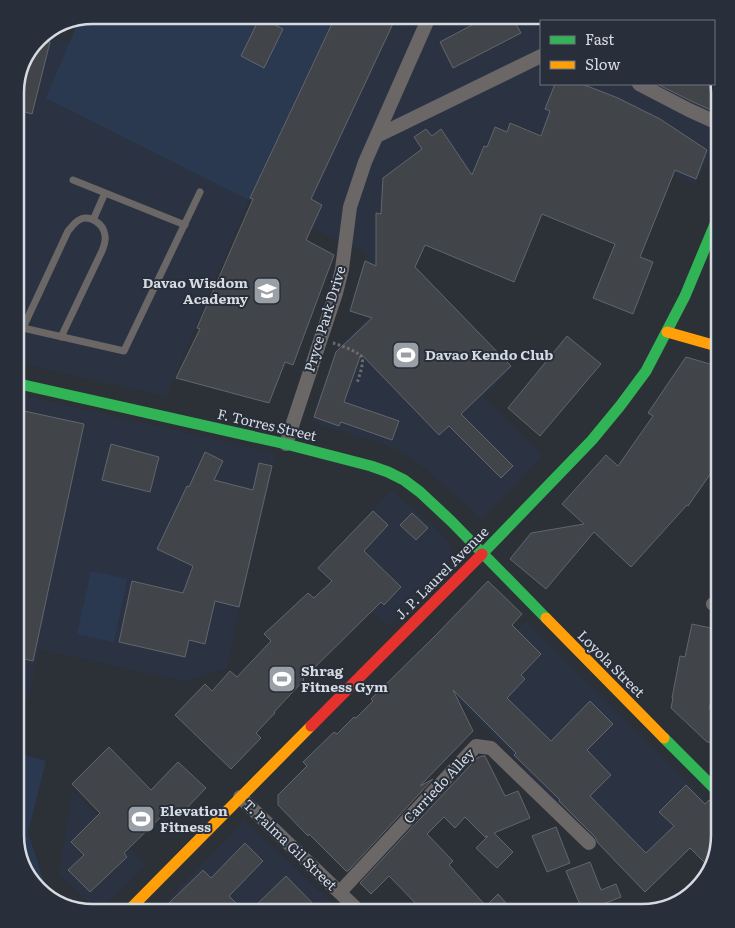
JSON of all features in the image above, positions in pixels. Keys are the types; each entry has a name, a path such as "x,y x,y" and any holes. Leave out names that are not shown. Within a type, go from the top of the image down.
{"main road":[{"name":"J. P. Laurel Avenue","path":"135,904 482,554 592,440 646,371 711,242"},
{"path":"667,332 711,344"},
{"name":"F. Torres Street","path":"24,385 286,444 371,466 396,475 420,492 482,554"},
{"name":"Loyola Street","path":"482,554 711,785"}],"street":[{"name":"Pryce Park Drive","path":"286,444 336,293 342,269 350,207 364,162 426,24"},
{"path":"377,136 540,56"},
{"path":"640,85 711,120"},
{"name":"Carriedo Alley","path":"340,892 476,746 491,748 589,843"},
{"name":"T. Palma Gil Street","path":"240,797 352,904"}],"lane":[{"path":"73,180 185,225"},
{"path":"24,328 124,351 200,192"},
{"path":"93,220 105,193"},
{"path":"24,326 68,232 79,220 86,218 93,220 101,225 105,234 105,242 61,337"}],"path":[{"path":"321,337 356,352 362,357 363,360 357,383"}],"shaded area":[{"path":"84,24 331,24 249,200 46,98 77,26"},
{"path":"331,24 540,24 540,85 711,85 711,152 695,184 571,134 567,145 510,122 506,132 494,127 487,146 483,145 471,178 440,213 419,260 404,278 365,261 367,253 249,200"},
{"path":"52,37 70,42 249,200 166,397 24,364 24,88 31,62 47,41"},
{"path":"419,269 513,367 484,397 543,456 482,519 418,463 406,455 388,446 311,422 337,347"},
{"path":"24,396 276,454 226,668 186,682 39,649 29,700 24,699"},
{"path":"391,490 436,528 449,542 452,556 449,562 389,626 315,569"},
{"path":"91,571 127,579 114,642 77,634"},
{"path":"526,621 705,800 670,835 687,852 645,894 454,696"},
{"path":"24,755 46,761 28,832 45,885 35,874 27,858 24,844"},
{"path":"72,790 146,865 107,904 90,904 59,875"},
{"path":"244,820 333,904 164,904"}],"building":[{"path":"257,24 273,24 283,29 264,68 241,56"},
{"path":"332,24 393,24 311,199 322,205 306,240 334,255 293,365 285,362 269,403 176,378 200,329 197,328 253,199 250,198"},
{"path":"474,24 516,24 521,33 453,68 440,42"},
{"path":"47,41 50,42 32,114 24,112 26,75 31,62"},
{"path":"555,85 585,85 618,98 660,119 707,150 696,179 675,170 640,257 653,262 633,314 593,298 615,244 542,214 514,282 425,245 415,267 511,366 461,414 513,466 501,478 449,426 439,435 361,354 344,402 399,421 392,440 341,422 339,426 314,417 336,352 372,318 350,311 365,261 376,266 376,213 381,214 383,178 422,149 414,137 426,129 432,136 441,129 472,175 484,146 487,147 495,127 507,132 510,123 541,136 550,111 545,109"},
{"path":"659,85 711,85 711,110"},
{"path":"567,336 601,364 540,436 508,408"},
{"path":"686,357 711,364 711,473 688,506 631,567 594,532 546,589 510,559 531,533 584,524 562,504 606,455 618,466 653,416 648,413"},
{"path":"24,411 84,424 33,661 24,659"},
{"path":"111,444 159,457 150,492 102,480"},
{"path":"205,452 223,461 214,480 253,490 259,463 272,466 239,607 215,601 205,644 189,640 185,657 119,642 132,581 183,593 193,566 157,549"},
{"path":"373,511 388,525 364,551 401,587 384,605 381,602 303,679 256,733 261,738 231,769 175,715 205,684 212,691 230,671 237,677 271,641 264,634 308,593 314,598 332,581 318,568"},
{"path":"412,513 428,528 416,540 400,525"},
{"path":"488,581 522,614 512,625 541,654 521,675 525,679 507,698 551,741 590,701 613,724 587,750 611,775 590,796 646,853 674,826 659,812 686,785 705,804 709,800 711,801 711,844 705,863 690,848 645,892 560,800 514,755 516,753 453,690 473,731 420,786 433,779 346,871 278,805 278,795 307,766 303,762 334,732 337,734 354,717 356,718 373,701 371,699"},
{"path":"692,624 711,628 711,700 709,709 711,710 711,743 707,742 671,708 680,656 685,657"},
{"path":"109,747 151,790 178,762 206,788 181,814 172,806 124,853 127,857 90,892 68,870 84,855 71,842 100,813 72,784"},
{"path":"485,756 505,796 518,791 530,818 494,833 513,852 497,868 476,848 488,836 485,837 465,817 455,828 444,817 427,834 453,861 449,865 484,904 416,904 389,876 371,894 360,883 477,758"},
{"path":"556,827 570,863 547,872 532,836"},
{"path":"245,843 263,861 229,896 237,904 168,904 203,870 211,878"},
{"path":"590,862 601,890 616,884 621,897 603,904 580,904 566,871"},
{"path":"286,876 313,904 257,904"},
{"path":"498,894 507,904 488,904"}],"traffic: fast":[{"path":"482,554 592,440 646,371 685,296 711,234"},
{"path":"24,385 286,444 388,472 404,480 420,492 546,618"},
{"path":"664,738 711,785"}],"traffic: slow":[{"path":"667,332 711,344"},
{"path":"546,618 664,738"},
{"path":"135,904 311,726"}],"traffic: jam":[{"path":"311,726 482,554"}],"place":[{"name":"Davao Wisdom Academy","path":"267,291"},
{"name":"Davao Kendo Club","path":"406,355"},
{"name":"Shrag Fitness Gym","path":"282,679"},
{"name":"Elevation Fitness","path":"141,819"}]}
